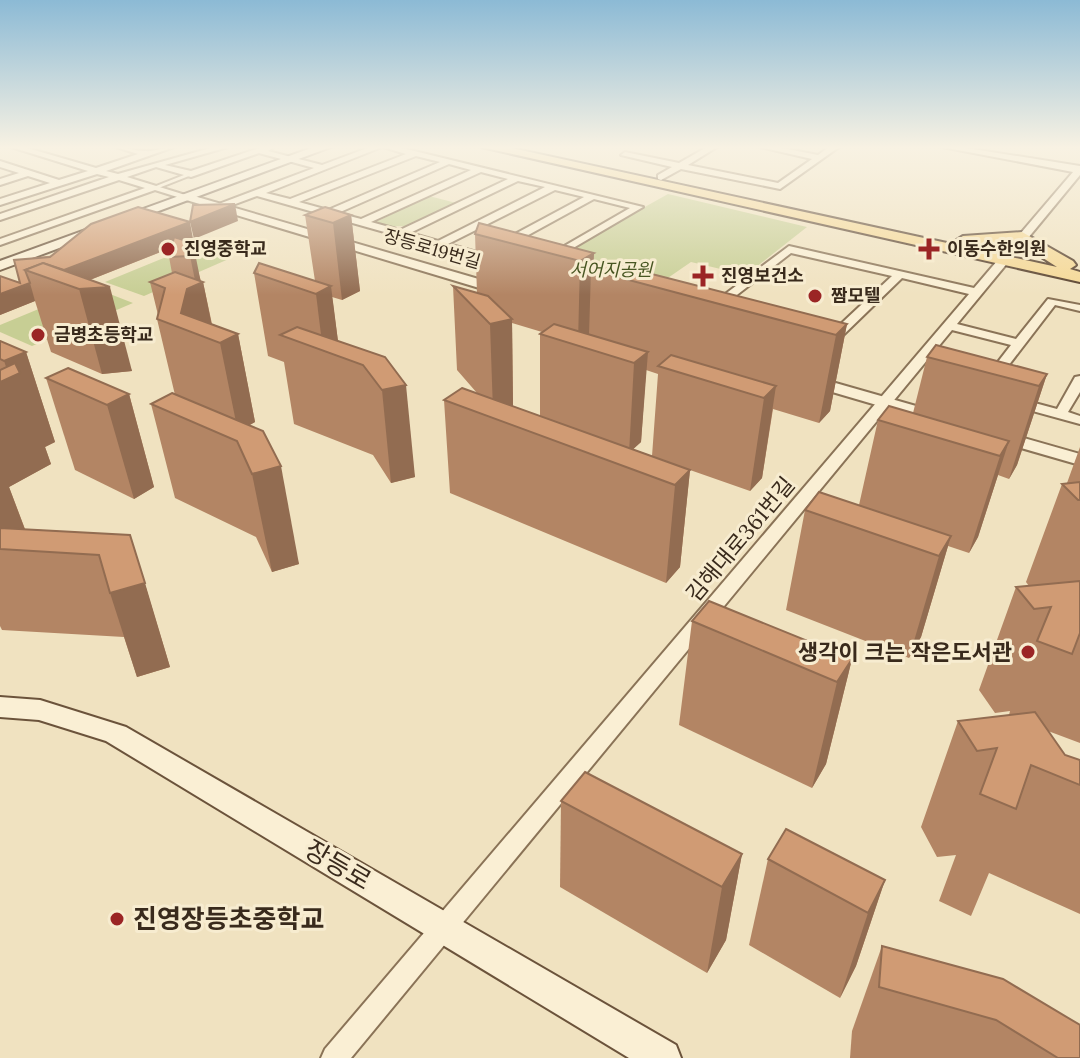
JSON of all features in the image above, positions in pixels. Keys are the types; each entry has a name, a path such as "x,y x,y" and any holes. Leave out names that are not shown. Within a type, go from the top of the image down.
{"main road":[{"path":"721,196 1072,271"},
{"path":"744,196 955,246 979,261 990,274 1072,271"},
{"path":"0,266 187,197"},
{"path":"955,246 1022,237 1072,271"},
{"name":"장등로","path":"0,707 40,710 116,734 663,1058"}],"street":[{"path":"0,217 62,196"},
{"path":"0,242 130,196"},
{"path":"219,207 248,196"},
{"path":"270,196 506,263"},
{"path":"291,202 305,196"},
{"path":"329,213 368,196"},
{"path":"327,239 420,196"},
{"path":"402,233 479,196"},
{"path":"440,244 534,196"},
{"path":"483,256 592,196"},
{"path":"544,262 638,207 595,196"},
{"name":"김해대로361번길","path":"334,1058 1057,196"},
{"name":"장등로19번길","path":"187,197 507,288"},
{"path":"730,311 710,311 789,249 976,292"},
{"path":"819,336 834,340 900,274"},
{"path":"1080,308 1052,301 1016,343 994,396 1080,420"},
{"path":"948,325 1016,343"},
{"path":"793,376 959,424"},
{"path":"1060,415 1080,380"},
{"path":"989,433 1080,460"}],"green space":[{"path":"428,196 460,204 409,225 374,223"},
{"name":"서어지공원","path":"664,196 678,196 807,227 746,275 691,262 614,315 502,287"},
{"path":"193,246 231,258 144,296 105,282"},
{"path":"92,287 133,303 32,346 0,332 0,325"}],"building":[{"path":"235,204 190,222 193,205"},
{"path":"138,207 190,222 64,270 43,263 25,270 30,283 0,294 0,276 20,283 14,260 50,257 91,224"},
{"path":"325,207 351,215 333,223 305,215"},
{"path":"479,223 594,253 580,261 475,234"},
{"path":"174,237 193,243 190,256 169,257"},
{"path":"605,262 847,324 836,335 591,270"},
{"path":"43,263 110,287 79,289 25,270"},
{"path":"259,263 331,286 316,294 254,273"},
{"path":"175,272 203,282 187,289 181,313 238,334 220,343 157,319 165,288 150,282"},
{"path":"453,286 488,296 512,319 490,324"},
{"path":"554,324 648,352 634,363 540,334"},
{"path":"297,327 385,357 406,385 382,390 363,365 280,335"},
{"path":"0,341 26,352 4,361 0,359"},
{"path":"936,345 1047,374 1039,386 927,357"},
{"path":"671,355 776,386 764,398 658,366"},
{"path":"15,363 20,373 0,382 0,370"},
{"path":"68,368 129,394 107,405 46,378"},
{"path":"462,388 690,470 675,485 444,400"},
{"path":"172,393 263,431 281,466 252,474 237,441 151,404"},
{"path":"889,406 1009,441 1000,456 878,420"},
{"path":"1080,482 1080,500 1062,484"},
{"path":"819,492 951,536 939,556 805,510"},
{"path":"0,528 130,535 145,583 110,593 99,555 0,549"},
{"path":"1080,581 1080,633 1072,654 1037,641 1051,607 1034,609 1016,587"},
{"path":"709,601 852,659 837,682 692,621"},
{"path":"1035,712 1065,755 1080,760 1080,785 1031,765 1016,809 980,794 997,748 977,751 958,721"},
{"path":"585,772 742,854 722,887 561,801"},
{"path":"786,829 885,880 868,913 768,859"},
{"path":"882,946 1003,979 1080,1025 1080,1058 1058,1058 996,1020 879,987"}],"place":[{"name":"진영중학교","path":"168,249"},
{"name":"이동수한의원","path":"929,249"},
{"name":"진영보건소","path":"703,276"},
{"name":"짬모텔","path":"815,296"},
{"name":"금병초등학교","path":"38,335"},
{"name":"생각이 크는 작은도서관","path":"1028,652"},
{"name":"진영장등초중학교","path":"117,919"}]}
